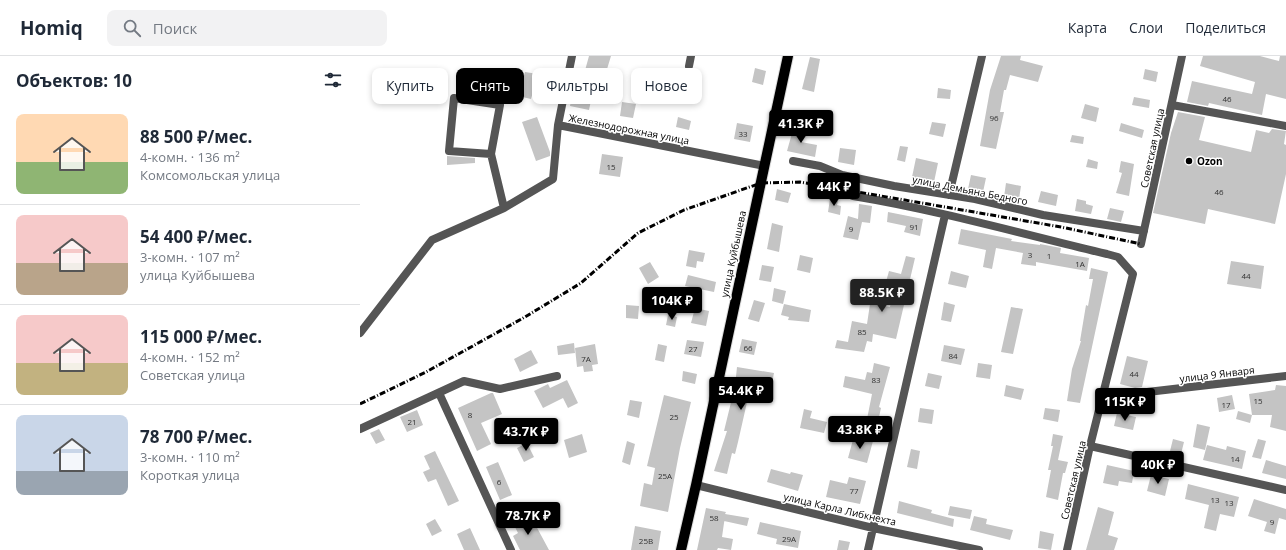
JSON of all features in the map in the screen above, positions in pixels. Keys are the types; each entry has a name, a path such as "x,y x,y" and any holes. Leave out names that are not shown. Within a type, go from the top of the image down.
{"main road":[{"name":"улица Куйбышева","path":"681,550 788,56"}],"street":[{"name":"Железнодорожная улица","path":"572,56 558,125 765,166"},
{"path":"689,66 691,56"},
{"path":"949,195 982,56"},
{"name":"Советская улица","path":"1141,244 1182,56"},
{"path":"492,154 449,151 454,98 500,105 492,154 504,208"},
{"path":"1172,105 1286,126"},
{"path":"360,333 432,240 504,208 553,179 558,125"},
{"name":"улица Демьяна Бедного","path":"793,161 820,166 842,175 949,195 1043,215 1144,231"},
{"path":"853,196 893,203 945,215 868,550"},
{"name":"Советская улица","path":"945,215 1028,233 1118,257 1133,274 1104,397 1090,446 1068,550"},
{"path":"360,429 464,381 500,389 557,376"},
{"name":"улица 9 Января","path":"1104,397 1286,376"},
{"path":"439,393 511,550"},
{"path":"1090,446 1286,490"},
{"name":"улица Карла Либкнехта","path":"696,485 873,528 979,550"}],"building":[{"path":"589,56 611,56 607,68 586,68"},
{"path":"1001,56 1021,56 1020,60 1043,66 1038,82 1010,75 1006,90 1004,90 1000,112 1004,112 996,149 980,146 990,90"},
{"path":"1203,56 1260,56 1279,61 1280,56 1286,56 1286,99 1266,94 1262,115 1209,103 1208,106 1187,102 1192,81 1252,94 1255,82 1200,66"},
{"path":"810,57 820,59 814,92 802,89"},
{"path":"755,68 766,71 763,85 752,82"},
{"path":"1145,69 1158,72 1156,82 1143,79"},
{"path":"525,72 532,73 531,99 524,97"},
{"path":"938,88 951,90 950,99 937,98"},
{"path":"1134,97 1150,100 1149,108 1132,105"},
{"path":"623,102 636,104 633,118 620,116"},
{"path":"570,104 590,104 589,110 570,106"},
{"path":"1085,104 1099,108 1096,122 1081,118"},
{"path":"1178,112 1205,117 1199,140 1251,152 1256,130 1269,133 1272,129 1286,131 1284,144 1286,145 1286,174 1275,224 1208,209 1205,224 1153,213 1171,133"},
{"path":"537,117 550,152 550,156 536,161 522,122"},
{"path":"678,117 691,121 689,130 676,127"},
{"path":"932,122 946,124 943,137 929,134"},
{"path":"737,123 753,126 750,142 734,139"},
{"path":"1121,123 1144,130 1142,138 1119,131"},
{"path":"794,126 804,128 801,142 817,145 815,157 787,151"},
{"path":"1072,135 1084,137 1083,144 1070,142"},
{"path":"900,146 908,147 905,162 897,160"},
{"path":"840,148 856,150 854,165 838,162"},
{"path":"602,154 623,157 620,177 599,174"},
{"path":"447,156 475,158 475,163 447,165"},
{"path":"916,158 938,163 934,182 912,177"},
{"path":"1088,159 1098,162 1097,169 1086,167"},
{"path":"1121,161 1134,164 1129,196 1116,193 1122,173 1119,172"},
{"path":"971,175 986,178 983,192 968,189"},
{"path":"1006,183 1021,186 1019,199 1004,197"},
{"path":"777,189 791,193 788,203 775,200"},
{"path":"1041,191 1058,195 1056,206 1038,202"},
{"path":"830,199 838,201 837,205 841,206 840,215 828,212"},
{"path":"1077,199 1086,201 1086,204 1093,206 1091,214 1075,211"},
{"path":"859,204 872,206 870,223 862,222 858,240 843,237 848,216 858,219"},
{"path":"1110,208 1124,211 1121,222 1107,219"},
{"path":"888,212 923,219 920,236 904,232 906,226 887,222"},
{"path":"772,223 783,226 779,252 767,249"},
{"path":"961,229 1012,239 1011,241 1061,248 1060,253 1089,258 1087,271 1036,262 1036,266 1021,264 1023,253 996,248 992,269 983,267 986,250 958,244"},
{"path":"689,250 705,253 703,262 697,261 696,268 686,266"},
{"path":"800,255 813,258 810,273 797,270"},
{"path":"906,256 915,258 896,339 873,334 872,342 867,341 864,352 835,348 837,340 848,342 852,321 867,324 870,304 890,307 893,291 884,289 889,271 901,274"},
{"path":"1231,261 1264,266 1261,289 1227,284"},
{"path":"650,262 659,277 648,284 639,268"},
{"path":"762,265 774,267 771,282 759,280"},
{"path":"1091,268 1108,272 1080,403 1067,401 1072,369 1081,341 1086,305 1088,306 1093,279 1089,279"},
{"path":"951,271 969,276 966,288 948,284"},
{"path":"688,275 716,282 714,292 685,286"},
{"path":"774,288 786,291 783,304 772,301"},
{"path":"754,300 765,303 759,322 748,319"},
{"path":"944,302 955,305 951,322 941,320"},
{"path":"784,304 811,310 809,322 788,320 789,317 781,315"},
{"path":"626,305 639,306 638,319 626,318"},
{"path":"1011,307 1023,309 1013,354 1001,352"},
{"path":"695,308 709,311 706,326 691,323"},
{"path":"668,315 677,317 675,327 666,325"},
{"path":"742,339 757,342 754,355 739,352"},
{"path":"687,340 704,342 701,357 684,354"},
{"path":"574,343 575,353 558,355 557,346"},
{"path":"595,344 598,364 592,365 593,371 584,372 583,366 577,367 575,348"},
{"path":"658,344 667,346 664,362 655,360"},
{"path":"944,345 965,349 961,365 941,361"},
{"path":"531,350 538,363 520,372 514,359"},
{"path":"1127,356 1148,361 1142,387 1135,388 1120,384"},
{"path":"874,363 890,367 879,407 881,408 877,426 866,424 872,394 843,387 845,376 865,380 867,372 872,373"},
{"path":"978,363 992,365 990,379 976,377"},
{"path":"737,367 774,373 770,393 750,389 735,454 732,453 727,474 714,471 727,431 724,431 735,386"},
{"path":"683,371 697,374 695,384 682,381"},
{"path":"928,373 942,376 939,389 925,386"},
{"path":"567,380 578,403 568,408 563,398 543,408 534,391 548,384 550,388"},
{"path":"1006,385 1024,389 1021,400 1004,396"},
{"path":"1276,385 1286,386 1286,431 1270,427 1272,415 1252,415 1249,394 1275,390"},
{"path":"493,393 502,414 481,423 491,444 477,451 458,408"},
{"path":"664,395 691,402 680,448 668,512 640,506 644,483 652,485 655,468 647,466"},
{"path":"1232,395 1235,409 1219,412 1217,398"},
{"path":"630,400 642,402 639,418 627,415"},
{"path":"920,408 934,410 932,424 918,422"},
{"path":"1045,408 1060,410 1058,422 1043,419"},
{"path":"804,409 812,411 810,418 827,422 824,433 800,428"},
{"path":"417,410 423,425 407,432 400,417"},
{"path":"1238,411 1252,415 1250,423 1236,419"},
{"path":"1117,413 1136,417 1133,430 1114,426"},
{"path":"1197,424 1210,427 1205,450 1193,447"},
{"path":"379,429 385,440 376,444 370,433"},
{"path":"582,434 587,452 569,458 564,440"},
{"path":"1053,434 1063,436 1058,460 1068,462 1065,473 1063,473 1058,500 1046,497 1051,470 1048,470 1053,446 1051,446"},
{"path":"854,436 873,441 867,463 848,458"},
{"path":"1173,439 1184,442 1181,454 1170,451"},
{"path":"1258,439 1266,441 1261,459 1252,457"},
{"path":"627,441 635,444 630,465 622,462"},
{"path":"527,443 534,457 524,462 517,448"},
{"path":"1207,445 1226,450 1227,446 1246,451 1242,469 1203,460"},
{"path":"911,449 920,451 917,469 907,467"},
{"path":"435,451 459,501 448,506 436,479 428,482 423,472 430,469 424,456"},
{"path":"1266,460 1286,466 1286,479 1262,473"},
{"path":"498,462 512,495 500,500 486,467"},
{"path":"1107,465 1134,471 1132,483 1119,481 1118,486 1103,483"},
{"path":"771,469 790,474 791,472 803,475 798,491 767,482"},
{"path":"1151,475 1169,479 1165,496 1147,491"},
{"path":"849,477 866,481 860,504 826,497 830,480 847,484"},
{"path":"1188,484 1239,497 1234,517 1220,514 1216,531 1204,528 1209,505 1185,499"},
{"path":"1254,499 1286,509 1286,520 1279,518 1275,534 1264,531 1267,522 1248,516"},
{"path":"899,501 932,510 931,513 954,519 953,527 897,513"},
{"path":"550,505 555,517 548,520 542,509"},
{"path":"950,506 972,510 970,519 948,515"},
{"path":"1098,507 1114,512 1108,535 1118,538 1114,550 1086,550"},
{"path":"706,508 726,512 725,514 749,518 747,526 724,521 722,537 733,539 731,550 718,548 717,550 697,550"},
{"path":"525,514 531,527 535,524 549,550 520,550 513,536 518,533 512,521"},
{"path":"974,516 987,519 986,524 1013,530 1010,540 970,530"},
{"path":"435,519 442,531 432,536 426,524"},
{"path":"760,522 801,531 798,548 776,544 777,539 757,534"},
{"path":"635,526 661,531 658,550 631,550"},
{"path":"470,528 480,550 464,550 457,534"},
{"path":"1040,531 1054,534 1051,550 1038,548"},
{"path":"839,540 850,542 848,550 837,550"}],"railway":[{"path":"360,404 426,372 525,317 581,283 638,233 684,210 761,183 800,182 1061,227 1141,244"}],"place":[{"name":"Ozon","path":"1189,161"}]}
